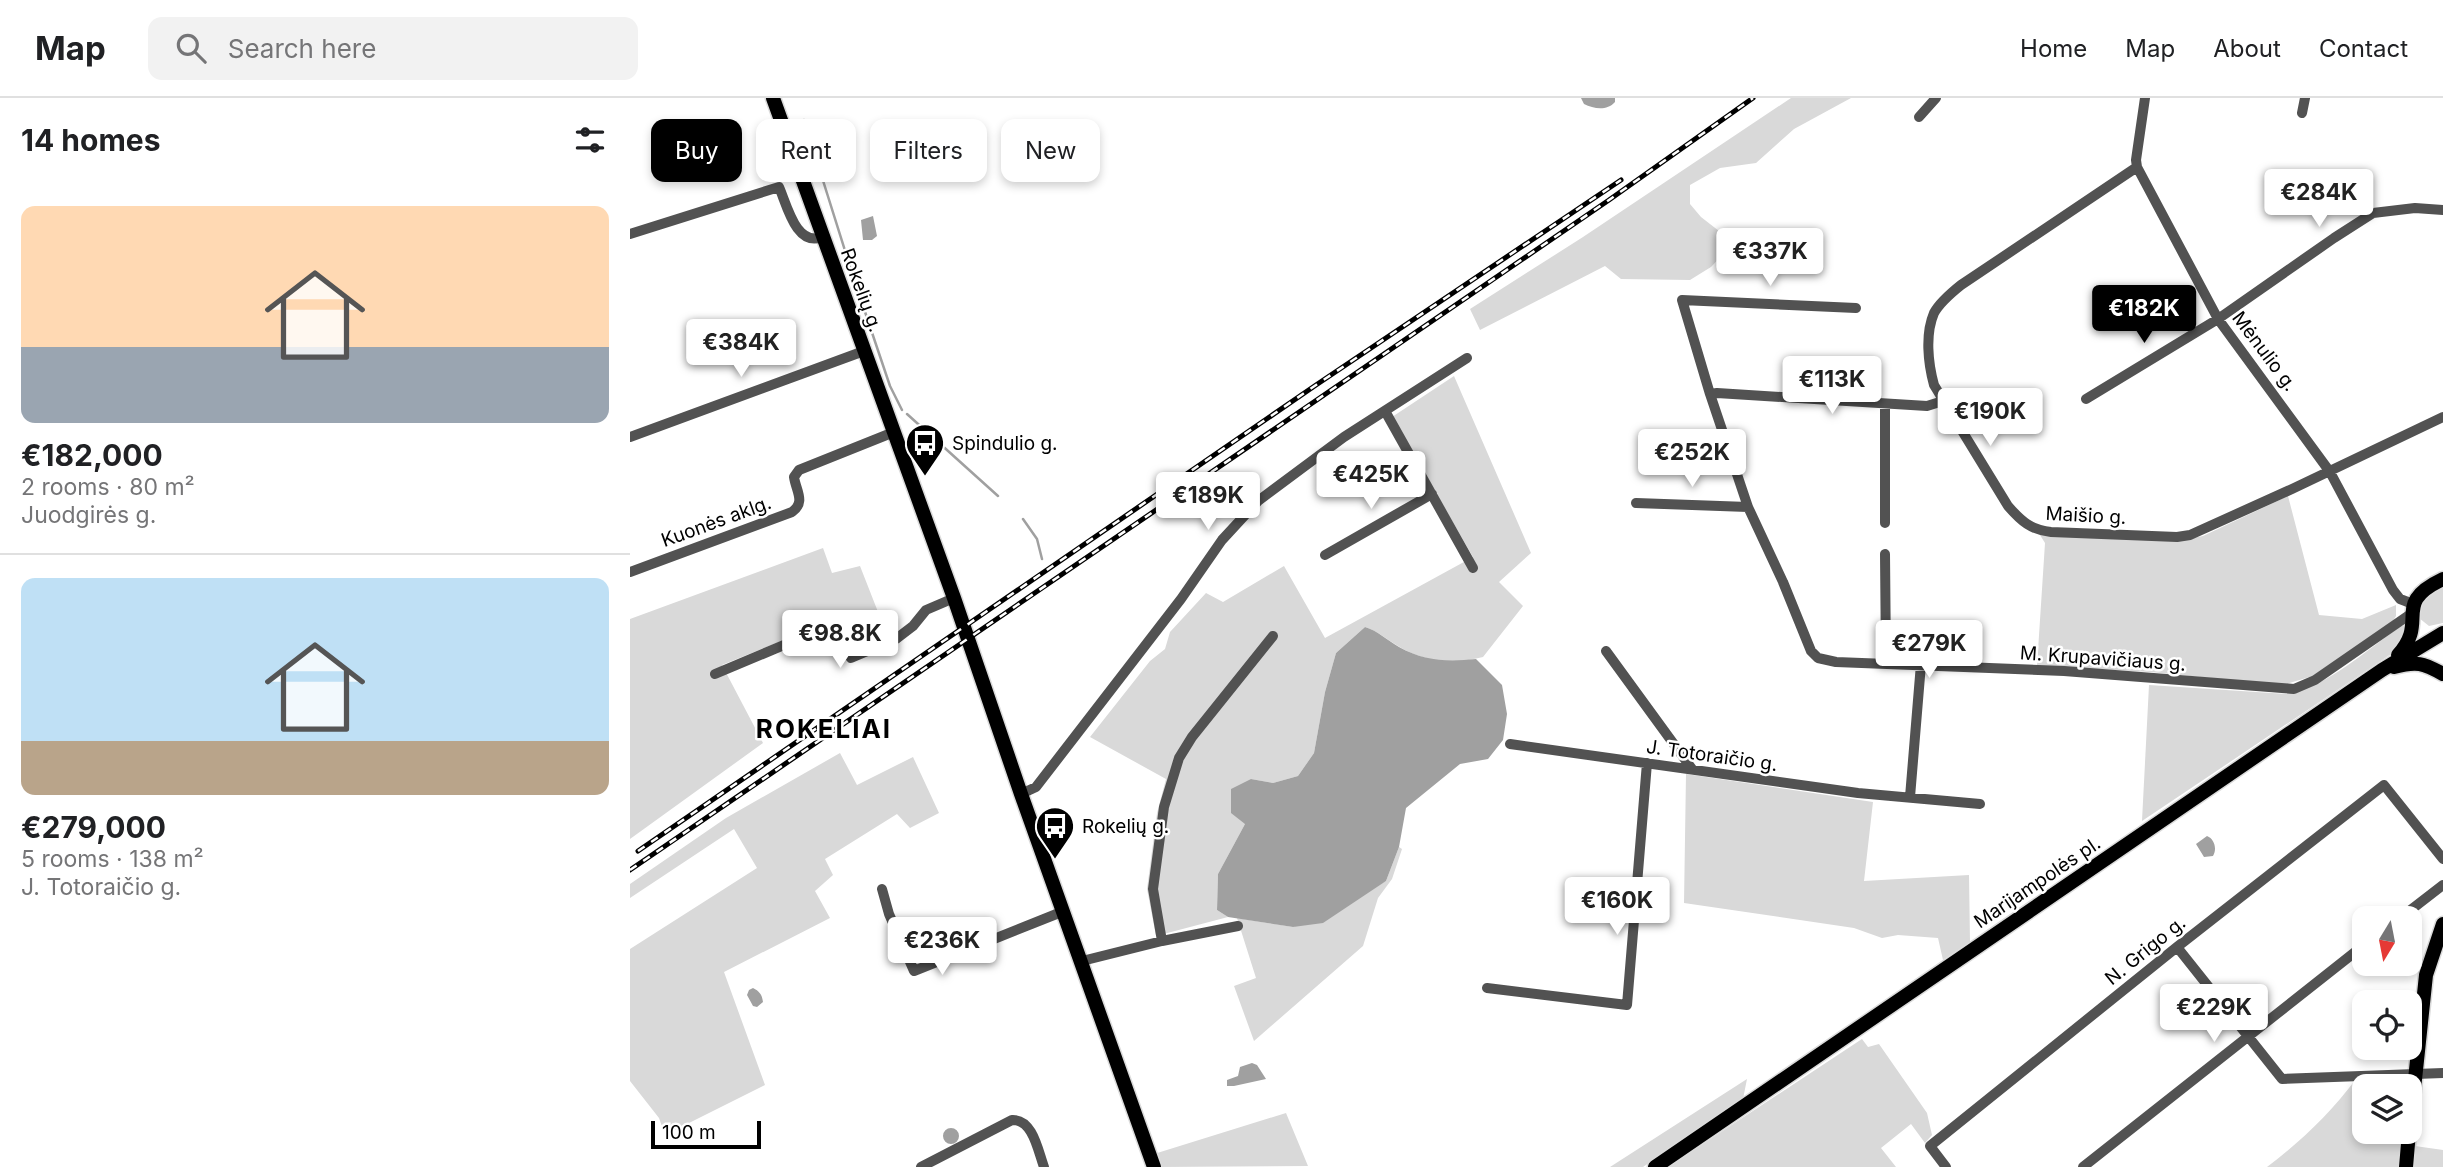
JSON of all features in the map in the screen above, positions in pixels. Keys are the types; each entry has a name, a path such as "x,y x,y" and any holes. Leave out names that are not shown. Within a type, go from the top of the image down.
{"main road":[{"name":"Rokelių g.","path":"773,98 954,598 1154,1167"},
{"path":"2387,667 2410,640 2413,613 2422,590 2443,579"},
{"path":"2413,613 2426,630 2442,632 2432,652 2432,659 2441,673"},
{"name":"Marijampolės pl.","path":"1655,1167 2442,632"},
{"path":"2387,667 2425,664 2441,673"},
{"path":"2415,1074 2426,975 2443,924"},
{"path":"2406,1167 2408,1144"}],"street":[{"path":"1919,117 1936,98"},
{"path":"2137,167 2145,98"},
{"path":"2302,113 2305,98"},
{"name":"Mėnulio g.","path":"2137,167 2218,319 2330,472 2393,590 2413,613"},
{"name":"Maišio g.","path":"2137,167 1947,296 1935,312 1929,346 1930,369 1942,401 2008,506 2028,526 2041,531 2177,537 2190,535 2443,417"},
{"path":"630,234 779,187 798,229 810,239 822,237"},
{"path":"2086,399 2218,319 2373,214 2416,208 2443,210"},
{"name":"M. Krupavičiaus g.","path":"1856,308 1682,300 1748,507 1811,651 1818,658 1836,662 2064,671 2294,689 2315,680 2413,613"},
{"path":"630,437 863,351"},
{"path":"1021,794 1036,787 1181,599 1222,540 1258,501 1344,437 1467,358"},
{"path":"1710,394 1927,406 1942,401"},
{"path":"1885,404 1885,523"},
{"path":"1385,411 1473,568"},
{"name":"Kuonės aklg.","path":"630,572 792,512 799,507 801,501 794,477 799,470 894,432"},
{"path":"1325,555 1432,494"},
{"path":"1636,503 1748,507"},
{"path":"1885,554 1886,662"},
{"path":"715,674 822,629 832,635 851,658 896,639 913,626 926,610 954,598"},
{"path":"1162,941 1153,889 1164,807 1180,758 1192,737 1273,636"},
{"path":"1606,651 1692,769"},
{"path":"1910,797 1921,664"},
{"name":"J. Totoraičio g.","path":"1510,744 1858,793 1980,804"},
{"path":"1487,989 1627,1005 1647,763"},
{"name":"N. Grigo g.","path":"1946,1167 1930,1146 2384,785 2443,859"},
{"path":"2416,906 2443,885"},
{"path":"882,889 889,915 914,971 1064,911"},
{"path":"1082,961 1238,926"},
{"path":"2177,947 2282,1079 2352,1076"},
{"path":"2083,1167 2352,955"},
{"path":"2415,1074 2443,1073"},
{"path":"921,1167 1012,1120 1018,1120 1028,1126 1044,1167"}],"shaded area":[{"path":"1581,98 1615,98 1615,102 1608,107 1596,108 1584,104"},
{"path":"1791,98 1851,98 1794,129 1756,163 1720,168 1690,185 1690,204 1701,217 1728,238 1726,251 1711,267 1690,280 1621,279 1605,266 1480,330 1470,309"},
{"path":"873,216 877,236 872,240 863,240 861,220"},
{"path":"1454,376 1531,553 1499,582 1523,606 1483,657 1461,661 1428,659 1365,627 1336,653 1325,692 1314,753 1298,776 1273,783 1251,779 1245,824 1218,874 1217,910 1228,917 1156,936 1147,889 1157,813 1166,779 1090,737 1150,661 1165,649 1170,632 1206,593 1223,602 1284,566 1325,638 1473,557 1392,417"},
{"path":"2288,496 2319,615 2362,619 2396,605 2393,621 2313,676 2283,685 2150,672 2037,666 2045,543 2040,535 2183,540 2203,536"},
{"path":"823,548 832,573 860,566 889,640 852,655 826,623 722,665 763,743 630,839 630,619"},
{"path":"2443,584 2443,623 2429,626 2419,618 2420,605 2425,597"},
{"path":"2407,625 2400,648 2142,821 2149,685 2287,694 2303,690 2332,675 2401,626"},
{"path":"1365,627 1399,647 1427,658 1476,659 1502,685 1507,714 1503,740 1488,759 1460,764 1406,808 1399,847 1386,881 1323,923 1293,927 1228,917 1217,910 1218,874 1245,824 1231,813 1231,789 1251,779 1273,783 1298,776 1314,753 1325,692 1336,653"},
{"path":"840,753 857,785 913,757 939,813 910,828 897,814 825,859 833,875 815,891 830,918 724,972 765,1085 665,1135 659,1118 630,1081 630,949 757,868 734,829 630,898 630,884 726,818"},
{"path":"1686,774 1873,802 1864,881 1969,875 1970,942 1943,960 1938,938 1898,935 1882,938 1854,928 1684,903"},
{"path":"2207,836 2213,842 2215,851 2213,856 2204,857 2196,844"},
{"path":"1399,847 1402,849 1392,879 1378,898 1363,946 1254,1041 1234,986 1256,978 1237,918 1293,927 1386,881"},
{"path":"753,988 763,999 757,1007 753,1006 747,995"},
{"path":"1862,1039 1868,1047 1879,1044 1927,1113 1932,1135 1925,1143 1911,1124 1881,1148 1896,1167 1668,1167"},
{"path":"1252,1063 1257,1065 1266,1079 1227,1086 1227,1080 1238,1076 1240,1067"},
{"path":"1747,1079 1743,1099 1643,1167 1610,1167"},
{"path":"2352,1084 2352,1144 2402,1144 2400,1167 2267,1167 2292,1147 2336,1104"},
{"path":"1286,1113 1308,1166 1159,1167 1154,1154"},
{"path":"948,1128 954,1128 959,1136 957,1142 948,1144 943,1139 943,1133"},
{"path":"2415,1146 2443,1150 2443,1167 2412,1167"}],"waterway":[{"path":"823,182 858,292"},
{"path":"861,300 890,386 902,410"},
{"path":"907,414 998,496"},
{"path":"1023,519 1037,539 1042,559"}],"railway":[{"path":"630,870 1609,200 1753,98"},
{"path":"638,851 1316,385 1621,180"}],"place":[{"name":"Spindulio g.","path":"925,477"},
{"name":"Rokelių g.","path":"1055,860"}],"district":[{"name":"ROKELIAI","path":"824,729"}]}
